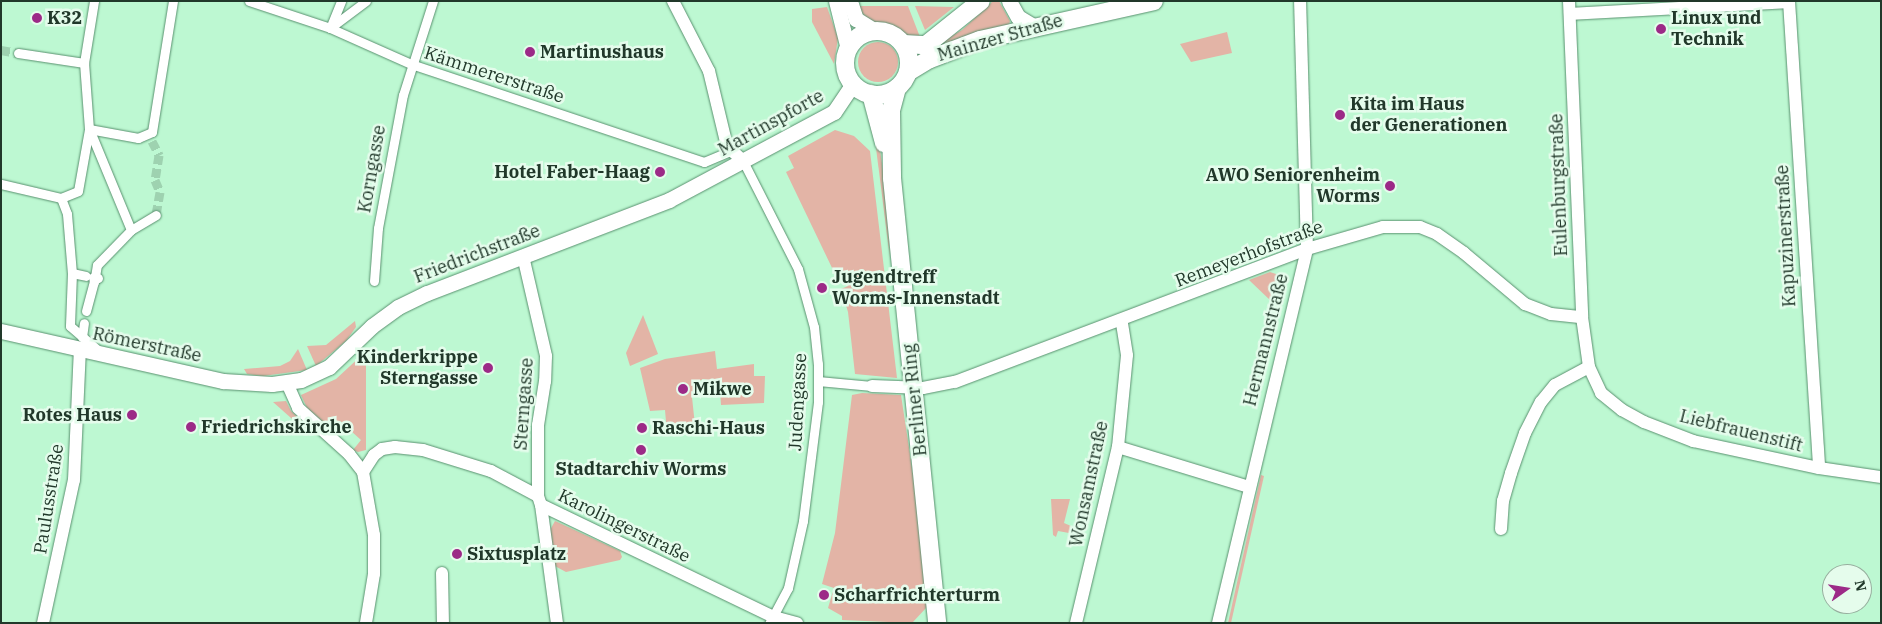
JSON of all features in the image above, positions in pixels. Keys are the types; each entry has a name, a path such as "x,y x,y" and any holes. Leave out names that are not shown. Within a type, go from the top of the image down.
{"main road":[{"path":"904,44 926,45 981,1"},
{"name":"Mainzer Straße","path":"908,72 953,49 1033,26 1154,1"},
{"path":"875,31 891,34 904,44 909,55 908,72 897,88 887,93 871,94 853,84 846,67 848,49 859,36 875,31"},
{"name":"Berliner Ring","path":"897,88 891,111 892,178 937,623"},
{"name":"Berliner Ring","path":"871,94 892,178"}],"street":[{"path":"1,184 61,198 78,191 89,129 84,63 94,1"},
{"path":"89,129 138,138 151,138 173,1"},
{"name":"Kämmererstraße","path":"249,1 330,28 411,64 704,162 730,151"},
{"path":"330,28 341,1"},
{"path":"330,28 366,1"},
{"name":"Korngasse","path":"374,281 385,181 411,64 432,1"},
{"path":"673,1 710,71 730,151 743,160"},
{"path":"836,1 848,49"},
{"path":"850,1 856,19 875,31"},
{"path":"1009,1 1018,17 1033,26"},
{"name":"Hermannstraße","path":"1218,623 1307,249 1300,1"},
{"path":"1570,8 1789,2"},
{"name":"Kapuzinerstraße","path":"1789,2 1819,468"},
{"name":"Eulenburgstraße","path":"1570,8 1582,317 1589,367"},
{"path":"18,53 84,63"},
{"name":"Martinspforte","path":"697,185 834,112 853,84"},
{"path":"89,129 131,230"},
{"name":"Judengasse","path":"743,160 799,273 814,327 818,381 803,520 788,588 772,620"},
{"name":"Friedrichstraße","path":"287,383 308,378 329,367 372,326 398,307 427,293 647,209 697,185"},
{"path":"61,198 67,214 72,273 70,326 81,343"},
{"path":"81,343 93,277 97,265 131,230 156,215"},
{"name":"Remeyerhofstraße","path":"872,386 913,388 955,382 1122,322 1307,249 1383,226 1420,227 1464,253 1525,304 1551,314 1582,317"},
{"name":"Sterngasse","path":"523,256 546,356 547,370 538,425 539,501 557,623"},
{"path":"72,273 93,277"},
{"name":"Wonsamstraße","path":"1076,623 1118,447 1127,355 1122,322"},
{"name":"Römerstraße","path":"1,331 81,343 102,355 223,381 287,383"},
{"name":"Paulusstraße","path":"43,623 74,480 81,343"},
{"path":"1501,529 1503,502 1511,473 1537,410 1555,385 1589,367"},
{"name":"Liebfrauenstift","path":"1589,367 1601,393 1622,410 1644,422 1693,441 1819,468 1881,477"},
{"path":"818,381 872,386"},
{"path":"287,383 298,408 350,454 363,472 374,535 374,574 366,623"},
{"path":"1118,447 1249,487"},
{"name":"Karolingerstraße","path":"363,472 374,455 382,449 422,450 491,471 539,501 772,620 797,623"},
{"path":"442,573 443,623"}],"shaded area":[{"path":"993,1 999,1 1010,21 1009,25 934,51 932,47 962,30"},
{"path":"856,6 908,6 920,37 907,36 894,28 871,23"},
{"path":"915,6 954,7 925,30"},
{"path":"827,7 838,38 834,64 812,22 812,9"},
{"path":"1227,32 1232,53 1191,62 1180,44"},
{"path":"882,42 889,45 895,51 898,62 897,70 889,79 882,82 874,82 867,79 859,70 858,58 861,51 870,43"},
{"path":"835,130 854,136 870,151 897,378 855,374 848,312 841,289 848,286 841,270 834,272 786,172 794,168 788,156"},
{"path":"874,132 879,143 886,191 890,259"},
{"path":"1270,272 1279,275 1284,282 1280,306 1275,305 1249,280"},
{"path":"643,315 658,354 630,366 626,353"},
{"path":"355,321 356,327 346,341 316,366 307,346 326,345"},
{"path":"298,349 307,370 263,376 247,374 244,369 280,366 290,361"},
{"path":"715,351 717,369 754,364 754,376 765,376 764,403 721,405 720,390 712,392 708,380 703,379 698,382 700,394 692,397 696,435 667,433 665,410 650,411 640,368 665,359"},
{"path":"363,354 366,357 366,450 358,452 353,450 361,440 340,421 332,430 307,408 301,395 336,379"},
{"path":"862,393 901,395 916,494 927,607 912,623 842,620 842,616 828,608 834,588 822,584 835,533 852,395"},
{"path":"286,401 291,411 313,430 309,434 273,402"},
{"path":"1261,475 1264,476 1231,623 1228,623"},
{"path":"1051,499 1070,499 1064,523 1071,526 1069,533 1058,531 1056,537 1053,535"},
{"path":"555,521 620,551 622,557 620,560 566,572 553,565 550,530"}],"tunnel":[{"path":"1,50 18,53"},
{"path":"152,141 159,155 155,180 160,192 156,215"}],"place":[{"name":"K32","path":"37,18"},
{"name":"Linux und Technik","path":"1661,29"},
{"name":"Martinushaus","path":"530,52"},
{"name":"Kita im Haus der Generationen","path":"1340,115"},
{"name":"Hotel Faber-Haag","path":"660,172"},
{"name":"AWO Seniorenheim Worms","path":"1390,186"},
{"name":"Jugendtreff Worms-Innenstadt","path":"822,288"},
{"name":"Kinderkrippe Sterngasse","path":"488,368"},
{"name":"Mikwe","path":"683,389"},
{"name":"Rotes Haus","path":"132,415"},
{"name":"Friedrichskirche","path":"191,427"},
{"name":"Raschi-Haus","path":"642,428"},
{"name":"Stadtarchiv Worms","path":"641,450"},
{"name":"Sixtusplatz","path":"457,554"},
{"name":"Scharfrichterturm","path":"824,595"}]}
